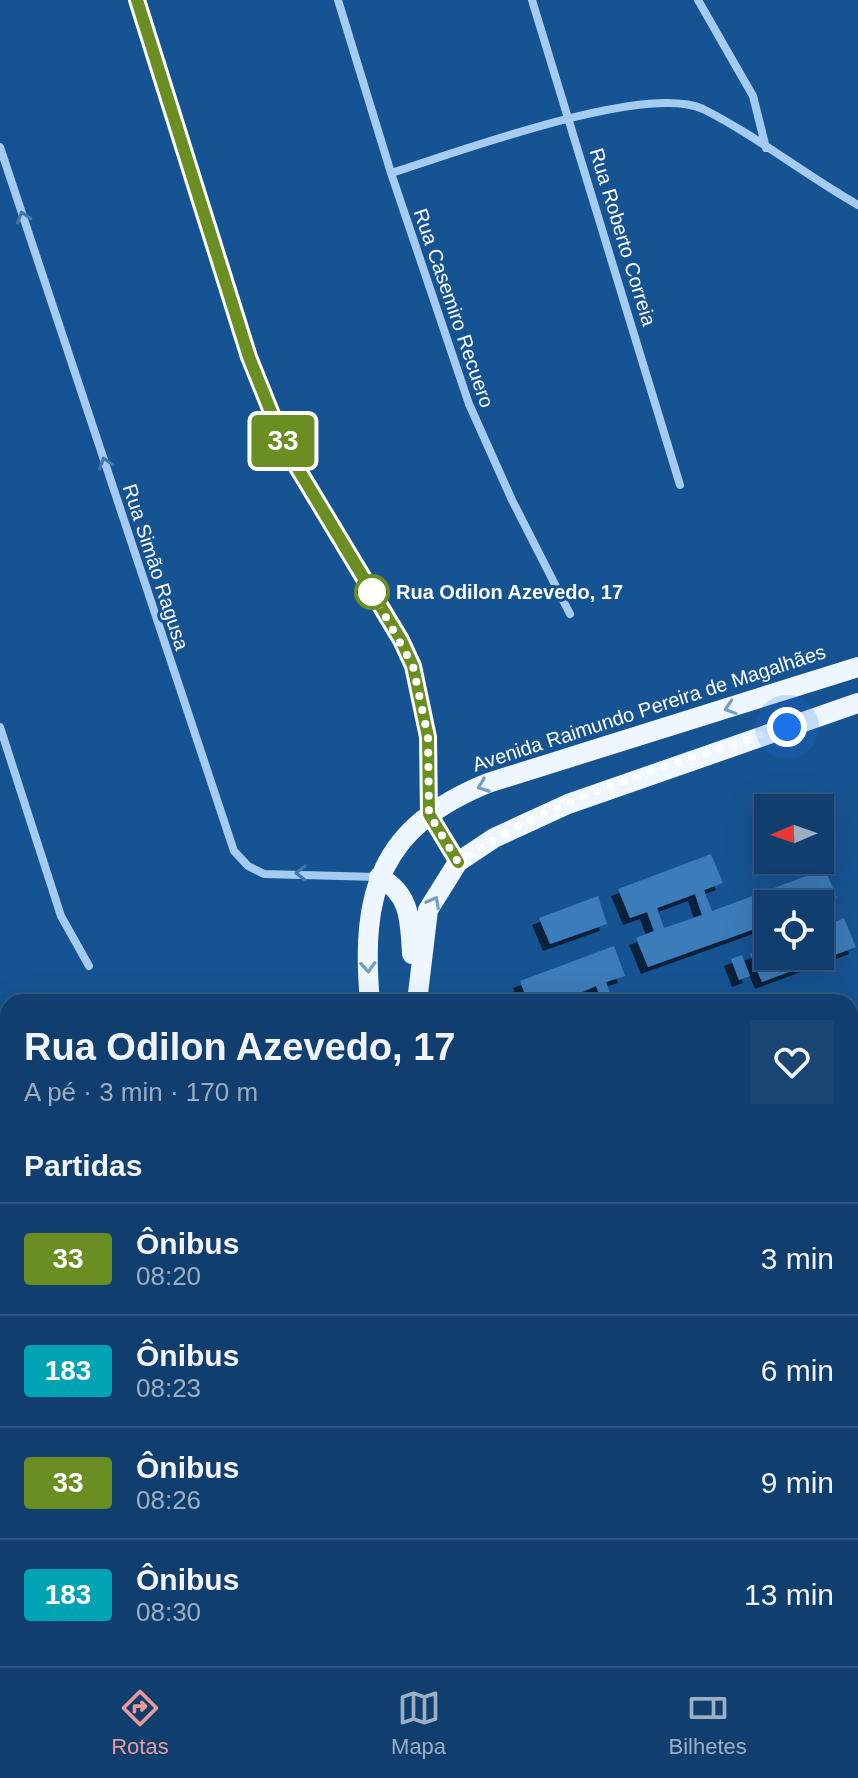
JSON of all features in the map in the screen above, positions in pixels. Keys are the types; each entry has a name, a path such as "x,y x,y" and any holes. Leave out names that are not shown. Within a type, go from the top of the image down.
{"main road":[{"name":"Avenida Raimundo Pereira de Magalhães","path":"370,994 367,934 371,901 379,877 397,846 429,814 458,795 488,783 858,667"},
{"path":"417,994 428,910 458,862 494,838 568,804 858,703"},
{"path":"379,877 403,895 410,913 415,994"}],"street":[{"path":"137,0 249,357 286,449 401,640 413,666 428,737 429,814 458,862"},
{"name":"Rua Casemiro Recuero","path":"338,0 391,173 469,404 512,500 570,614"},
{"name":"Rua Roberto Correia","path":"532,0 680,485"},
{"path":"698,0 753,96 766,148"},
{"path":"391,173 570,119 644,104 669,103 700,108 858,205"},
{"name":"Rua Simão Ragusa","path":"0,147 234,851 248,866 264,874 379,877"},
{"path":"0,727 61,916 89,966"}],"building":[{"path":"711,854 723,883 704,890 712,911 754,895 754,929 648,967 636,938 654,931 647,912 630,918 618,889","holes":["695,894 702,915 664,928 657,908"]},
{"path":"812,874 827,874 834,890 768,890"},
{"path":"598,896 607,924 550,944 539,918"},
{"path":"844,918 856,947 834,955 834,922"},
{"path":"614,946 625,976 606,982 610,994 599,994 596,986 578,994 525,994 520,981"},
{"path":"742,955 750,976 739,980 731,959"},
{"path":"757,970 794,970 762,982"}],"bus line":[{"name":"33","path":"137,0 249,357 286,449 401,640 413,666 428,737 429,814 458,862"}],"place":[{"name":"Rua Odilon Azevedo, 17","path":"372,592"}],"route":[{"path":"372,592 413,666 428,737 429,814 458,862 494,838 568,804 659,769 787,727"}]}
